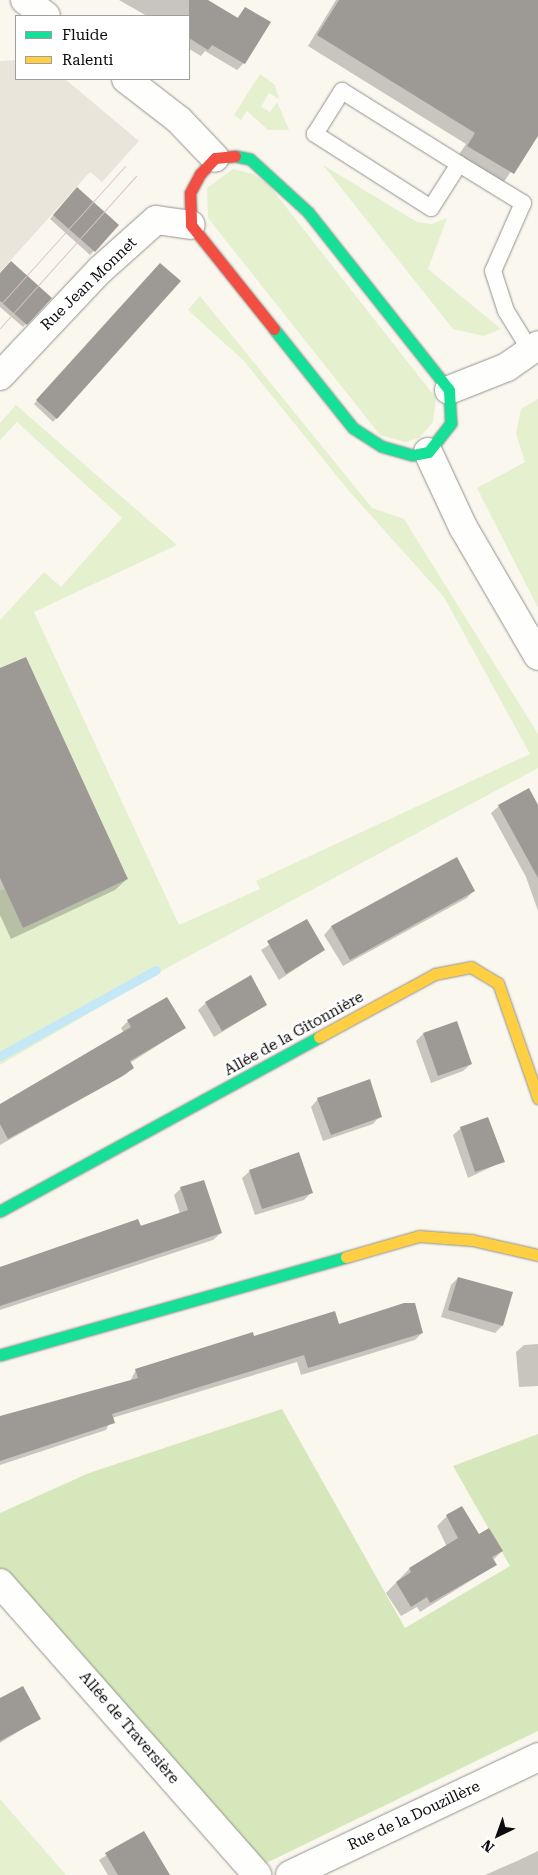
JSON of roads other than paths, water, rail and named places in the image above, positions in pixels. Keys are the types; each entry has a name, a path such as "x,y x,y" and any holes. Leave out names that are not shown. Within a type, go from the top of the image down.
{"street":[{"path":"25,0 45,15"},
{"path":"127,80 179,120 215,158 250,159 278,181 449,390 451,423 428,452 412,456 381,446 353,428 191,225 190,193 215,158"},
{"name":"Rue Jean Monnet","path":"0,376 100,270 156,220 191,225"},
{"path":"449,390 507,367 534,347"},
{"path":"428,452 463,527 538,656"},
{"name":"Allée de la Gitonnière","path":"0,1211 435,974 471,967 498,983 538,1098"},
{"path":"0,1355 419,1236 472,1240 538,1255"},
{"name":"Allée de Traversière","path":"0,1583 257,1875"},
{"name":"Rue de la Douzillère","path":"290,1875 538,1757"}],"lane":[{"path":"459,164 431,208 315,134 342,91 523,203 493,271 506,312 534,347"}],"waterway":[{"path":"0,1056 156,970"}],"tram line":[{"path":"0,305 125,166"},
{"path":"0,328 136,176"}]}
